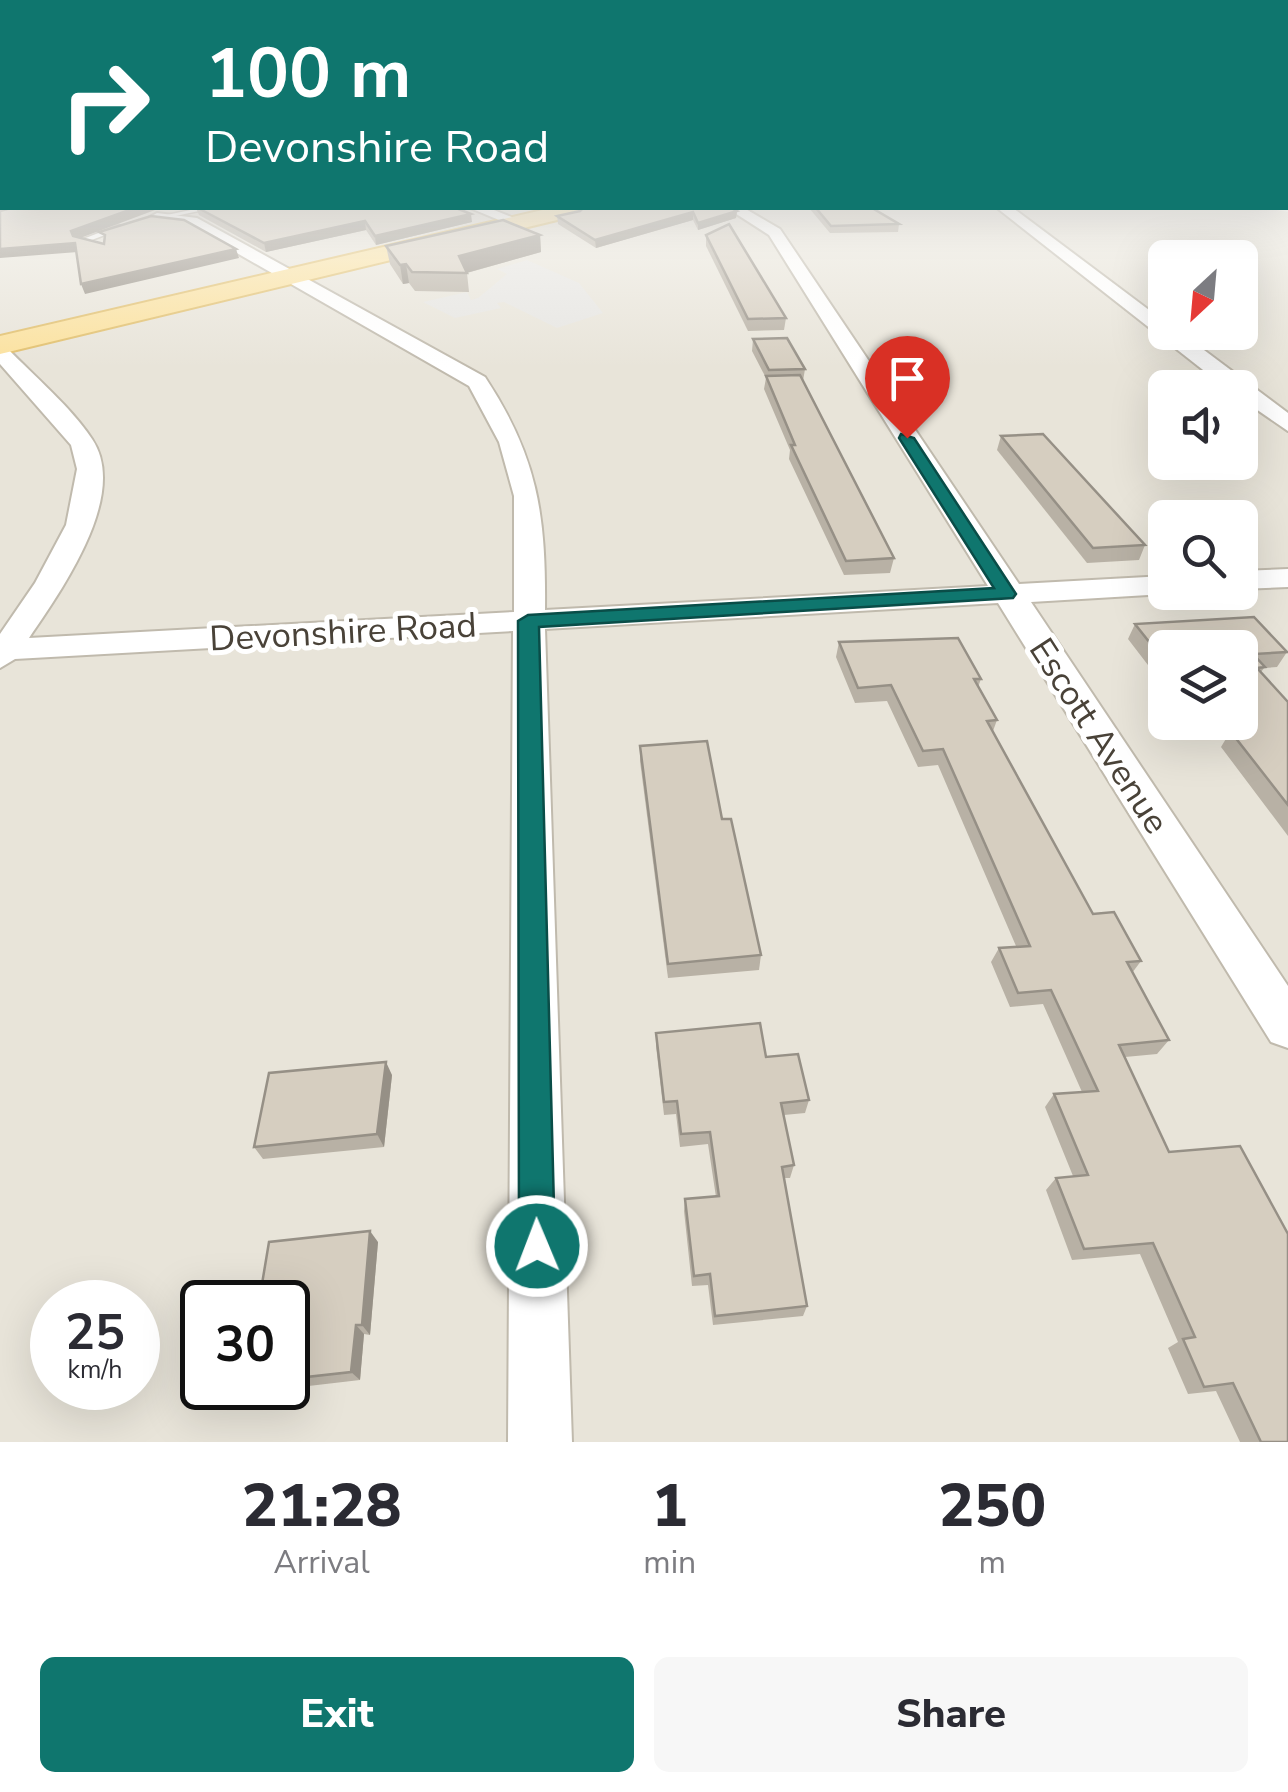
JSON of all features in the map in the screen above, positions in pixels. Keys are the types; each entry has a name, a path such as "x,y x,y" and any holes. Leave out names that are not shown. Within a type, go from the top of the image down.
{"main road":[{"path":"0,348 468,233"}],"street":[{"path":"215,233 477,382 502,418 519,456 532,514 528,621 540,1442"},
{"name":"Escott Avenue","path":"777,233 1288,1026"},
{"path":"1037,233 1148,318"},
{"path":"0,348 84,443 91,459 93,486 80,529 2,653"},
{"path":"1190,350 1216,370"},
{"path":"1258,402 1288,424"},
{"path":"1258,579 1288,578"},
{"name":"Devonshire Road","path":"2,653 1148,586"}],"lane":[{"path":"102,248 82,241 106,233"}],"shaded area":[{"path":"0,233 1288,233 1288,1442 0,1442"},
{"path":"527,260 579,283 603,313 557,328 504,302 497,303 501,308 455,318 423,302 467,292 471,300 478,298 507,274 497,269"}],"building":[{"path":"0,233 72,233 104,244 102,233 208,233 236,249 81,284 75,243 0,249"},
{"path":"246,233 309,233 264,243"},
{"path":"443,233 540,235 459,256 467,273 412,272 406,264 400,265 386,246"},
{"path":"584,233 618,233 595,240"},
{"path":"735,233 786,318 748,319 706,235"},
{"path":"787,338 805,369 769,370 753,339"},
{"path":"800,375 894,558 846,561 791,445 795,445 766,376"},
{"path":"1043,434 1145,545 1093,548 1001,436"},
{"path":"1254,617 1287,652 1258,654 1258,630 1148,630 1148,640 1135,624"},
{"path":"958,638 981,679 974,679 997,720 987,721 1093,914 1114,912 1141,961 1127,962 1169,1040 1119,1045 1169,1152 1240,1146 1288,1234 1288,1442 1261,1442 1233,1383 1204,1387 1183,1339 1195,1337 1153,1243 1084,1249 1056,1178 1088,1175 1054,1094 1098,1091 1051,990 1018,993 999,948 1030,946 943,749 923,751 891,685 858,688 839,642"},
{"path":"1258,669 1288,702 1288,805 1237,740 1258,740"},
{"path":"707,741 722,819 731,819 761,955 668,964 640,746"},
{"path":"760,1023 766,1057 798,1054 809,1100 781,1103 794,1165 782,1167 807,1306 715,1316 710,1274 694,1276 685,1199 719,1196 710,1132 681,1134 677,1101 664,1102 656,1033"},
{"path":"386,1062 377,1134 254,1147 269,1073"},
{"path":"370,1231 362,1325 356,1325 351,1372 310,1377 310,1280 263,1280 269,1242"}],"route":[{"path":"537,1246 528,621 1006,594 907,438"}]}
